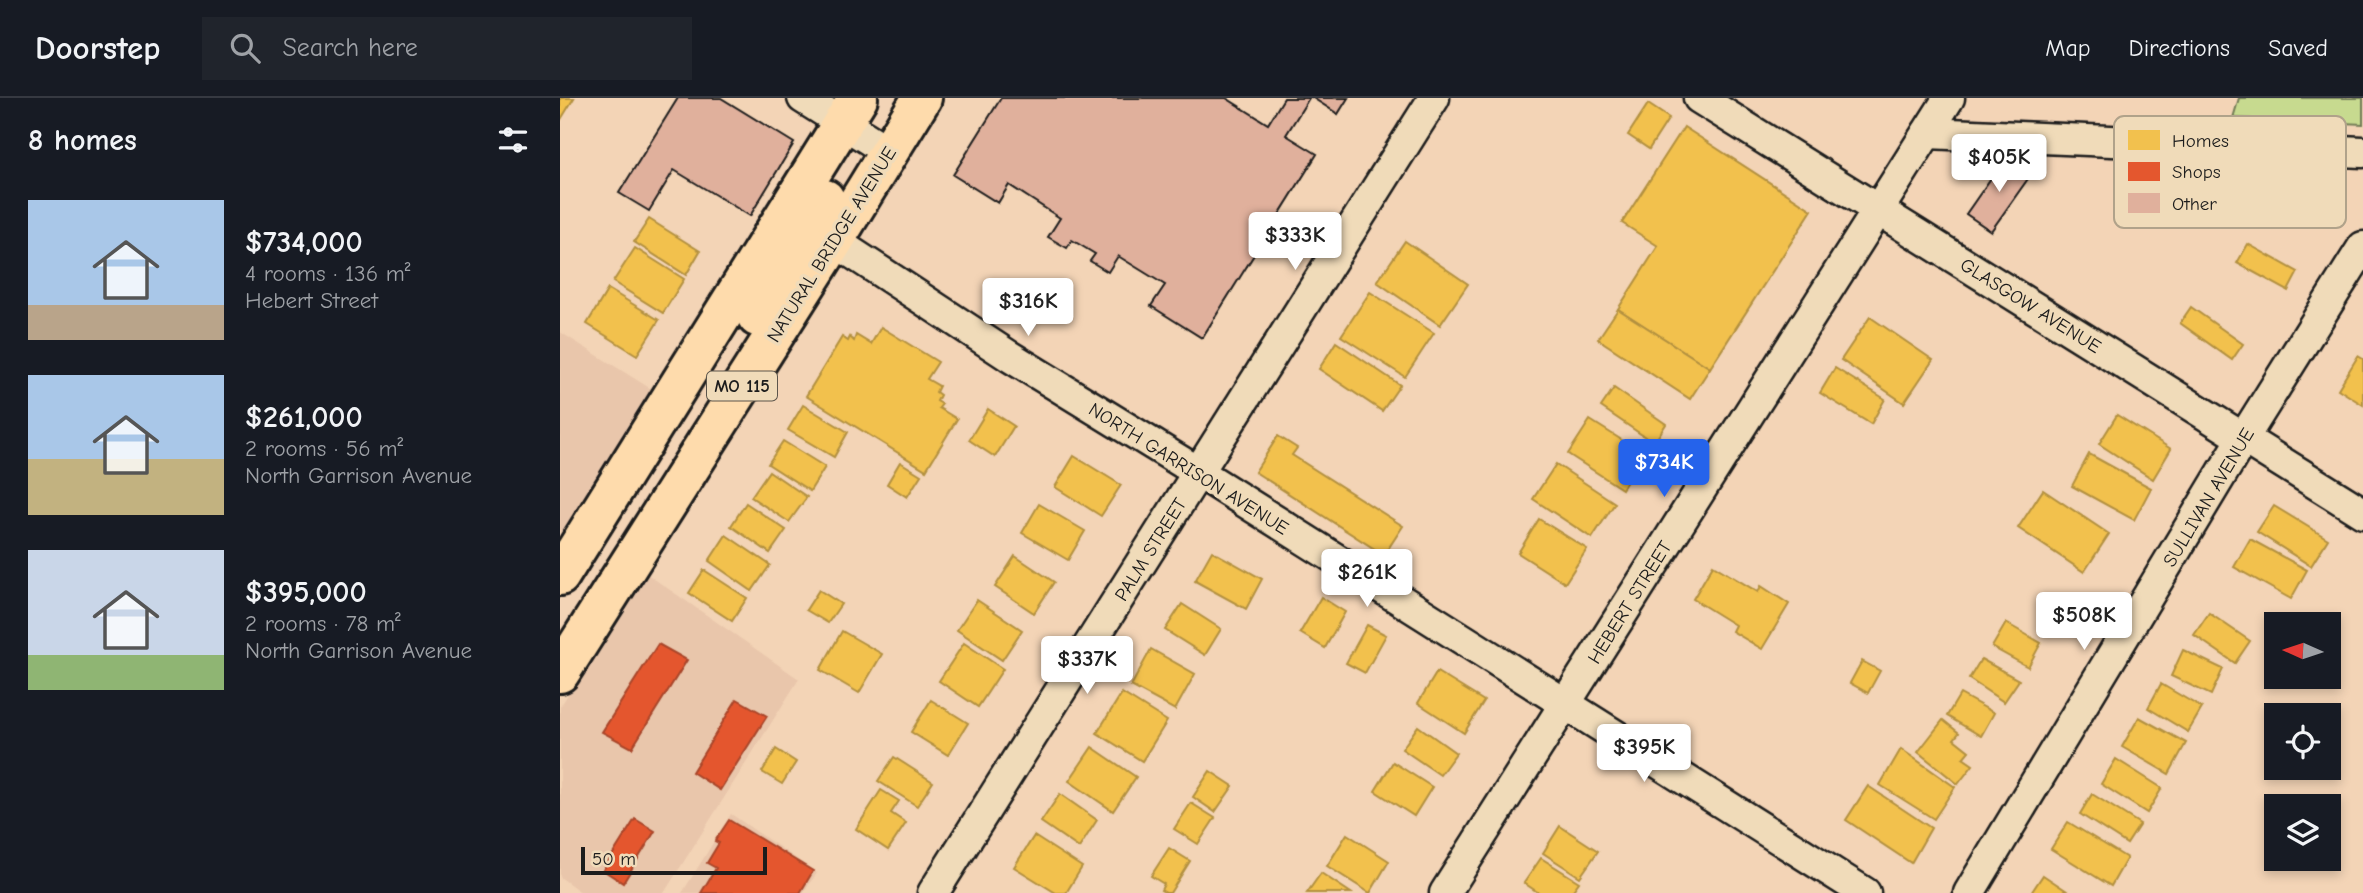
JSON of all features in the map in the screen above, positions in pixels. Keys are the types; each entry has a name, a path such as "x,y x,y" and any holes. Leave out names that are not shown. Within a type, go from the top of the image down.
{"main road":[{"name":"NATURAL BRIDGE AVENUE","path":"560,673 834,242 922,98"},
{"path":"714,430 750,329 831,188 850,111"},
{"name":"MO 115","path":"567,566 850,111"},
{"path":"560,593 567,566"}],"street":[{"path":"803,98 850,111 889,152"},
{"name":"PALM STREET","path":"933,893 1434,98"},
{"name":"GLASGOW AVENUE","path":"1699,98 2363,513"},
{"name":"HEBERT STREET","path":"1445,893 1949,98"},
{"path":"1927,133 2114,141"},
{"name":"NORTH GARRISON AVENUE","path":"834,242 1009,356 1866,893"},
{"name":"SULLIVAN AVENUE","path":"1969,893 2244,437 2363,247"}],"shaded area":[{"path":"560,332 656,392 560,544"},
{"path":"644,572 799,679 664,893 582,893 560,877 560,707"},
{"path":"731,814 817,873 803,893 682,893"}],"green space":[{"path":"2239,98 2363,98 2363,124 2346,123 2346,116 2234,116"}],"building: Homes":[{"path":"560,98 574,98 560,121"},
{"path":"1648,104 1669,118 1649,149 1628,135"},
{"path":"1684,127 1812,210 1710,368 1618,309 1658,246 1622,223"},
{"path":"649,219 700,251 686,275 634,242"},
{"path":"1405,241 1468,284 1440,325 1377,282"},
{"path":"2248,244 2298,272 2288,291 2237,263"},
{"path":"635,248 684,279 663,313 613,282"},
{"path":"608,289 659,320 637,355 587,324"},
{"path":"1370,292 1434,333 1405,377 1341,336"},
{"path":"2191,307 2243,344 2232,360 2180,323"},
{"path":"1618,309 1710,368 1690,399 1598,339"},
{"path":"1870,317 1933,360 1904,403 1841,360"},
{"path":"881,327 938,362 927,379 939,386 936,392 940,395 937,401 942,404 939,408 957,419 926,470 806,396 842,337 848,341 850,337 854,341 856,335 871,344"},
{"path":"1336,342 1400,385 1382,411 1319,369"},
{"path":"2358,356 2363,359 2363,405 2338,389"},
{"path":"1835,368 1885,399 1871,424 1820,393"},
{"path":"1614,388 1666,424 1654,443 1601,407"},
{"path":"803,405 848,432 834,457 788,430"},
{"path":"988,409 1014,426 995,457 969,440"},
{"path":"2117,415 2171,449 2153,479 2099,444"},
{"path":"1590,420 1644,454 1622,489 1568,454"},
{"path":"1278,436 1297,448 1292,455 1403,526 1384,555 1255,472"},
{"path":"783,441 825,467 810,491 768,464"},
{"path":"2089,454 2151,488 2134,520 2072,486"},
{"path":"1074,456 1121,485 1101,516 1055,487"},
{"path":"900,462 921,475 907,497 887,484"},
{"path":"1556,464 1615,503 1592,538 1533,499"},
{"path":"769,471 807,497 789,522 751,497"},
{"path":"2043,490 2109,534 2084,572 2018,528"},
{"path":"746,503 786,530 770,553 731,526"},
{"path":"1039,504 1085,531 1068,560 1022,533"},
{"path":"2274,506 2328,539 2311,566 2257,532"},
{"path":"1539,519 1587,549 1565,583 1518,553"},
{"path":"726,535 770,565 752,591 709,561"},
{"path":"2250,539 2307,570 2291,599 2234,567"},
{"path":"1212,551 1262,579 1246,609 1195,581"},
{"path":"1015,556 1054,582 1034,613 995,587"},
{"path":"1713,565 1758,592 1761,586 1789,604 1762,649 1732,631 1735,625 1693,599"},
{"path":"704,570 747,598 732,621 689,593"},
{"path":"819,590 841,604 828,623 806,610"},
{"path":"1321,597 1345,612 1325,648 1300,633"},
{"path":"977,600 1022,630 1002,660 957,630"},
{"path":"1182,604 1221,629 1205,655 1165,630"},
{"path":"2209,613 2250,641 2235,663 2194,635"},
{"path":"2006,623 2041,643 2028,667 1992,647"},
{"path":"1367,625 1386,635 1365,673 1346,663"},
{"path":"842,631 882,654 859,693 820,670"},
{"path":"964,643 1003,669 978,707 939,681"},
{"path":"1151,649 1195,674 1175,710 1131,686"},
{"path":"2183,650 2223,669 2211,695 2171,676"},
{"path":"1981,659 2019,680 2004,702 1969,679"},
{"path":"1862,661 1880,671 1868,693 1850,683"},
{"path":"1437,672 1484,701 1464,733 1418,703"},
{"path":"2161,684 2202,708 2188,732 2148,708"},
{"path":"1122,693 1167,721 1142,761 1097,733"},
{"path":"1960,694 1994,713 1981,736 1947,716"},
{"path":"931,700 968,723 948,755 911,732"},
{"path":"2139,717 2186,743 2169,774 2122,747"},
{"path":"1943,720 1959,733 1954,739 1969,751 1963,758 1973,765 1958,784 1918,752"},
{"path":"1418,726 1456,753 1440,775 1402,749"},
{"path":"1092,747 1136,777 1113,811 1069,781"},
{"path":"776,749 796,762 782,784 762,772"},
{"path":"1901,749 1955,787 1934,819 1880,785"},
{"path":"894,757 933,782 917,806 878,781"},
{"path":"2116,759 2162,788 2147,813 2101,784"},
{"path":"1393,762 1432,787 1414,816 1375,791"},
{"path":"1210,771 1233,786 1215,812 1193,797"},
{"path":"1868,786 1931,828 1911,863 1846,820"},
{"path":"881,790 899,801 891,813 906,823 888,850 856,829"},
{"path":"1060,794 1097,820 1079,848 1041,822"},
{"path":"2092,794 2140,824 2127,844 2080,814"},
{"path":"1191,803 1215,818 1198,844 1174,829"},
{"path":"2068,822 2127,858 2111,886 2051,849"},
{"path":"1560,826 1598,851 1580,877 1543,853"},
{"path":"1347,834 1389,861 1370,893 1327,866"},
{"path":"1034,836 1082,867 1066,893 1056,893 1014,867"},
{"path":"1169,848 1190,861 1170,893 1166,893 1161,890 1164,884 1151,876"},
{"path":"1541,858 1579,882 1571,893 1539,893 1524,883"},
{"path":"1321,873 1351,893 1307,893"},
{"path":"2043,875 2070,893 2031,893"}],"building: Shops":[{"path":"658,644 687,660 632,748 602,732"},
{"path":"737,699 767,716 720,790 692,772"},
{"path":"635,819 655,831 623,883 603,870"},
{"path":"729,820 813,871 800,893 701,893 716,868 707,863 719,843 715,841"}],"building: Other":[{"path":"678,98 721,98 794,143 750,216 674,170 649,211 619,193"},
{"path":"1001,98 1226,98 1268,124 1284,98 1309,98 1286,135 1317,154 1202,338 1151,306 1165,285 1118,256 1108,272 1090,261 1095,254 1072,240 1067,248 1048,237 1060,218 1009,185 998,203 953,175"},
{"path":"1313,98 1348,98 1338,114"},
{"path":"2000,165 2037,166 1991,231 1966,214"}]}
